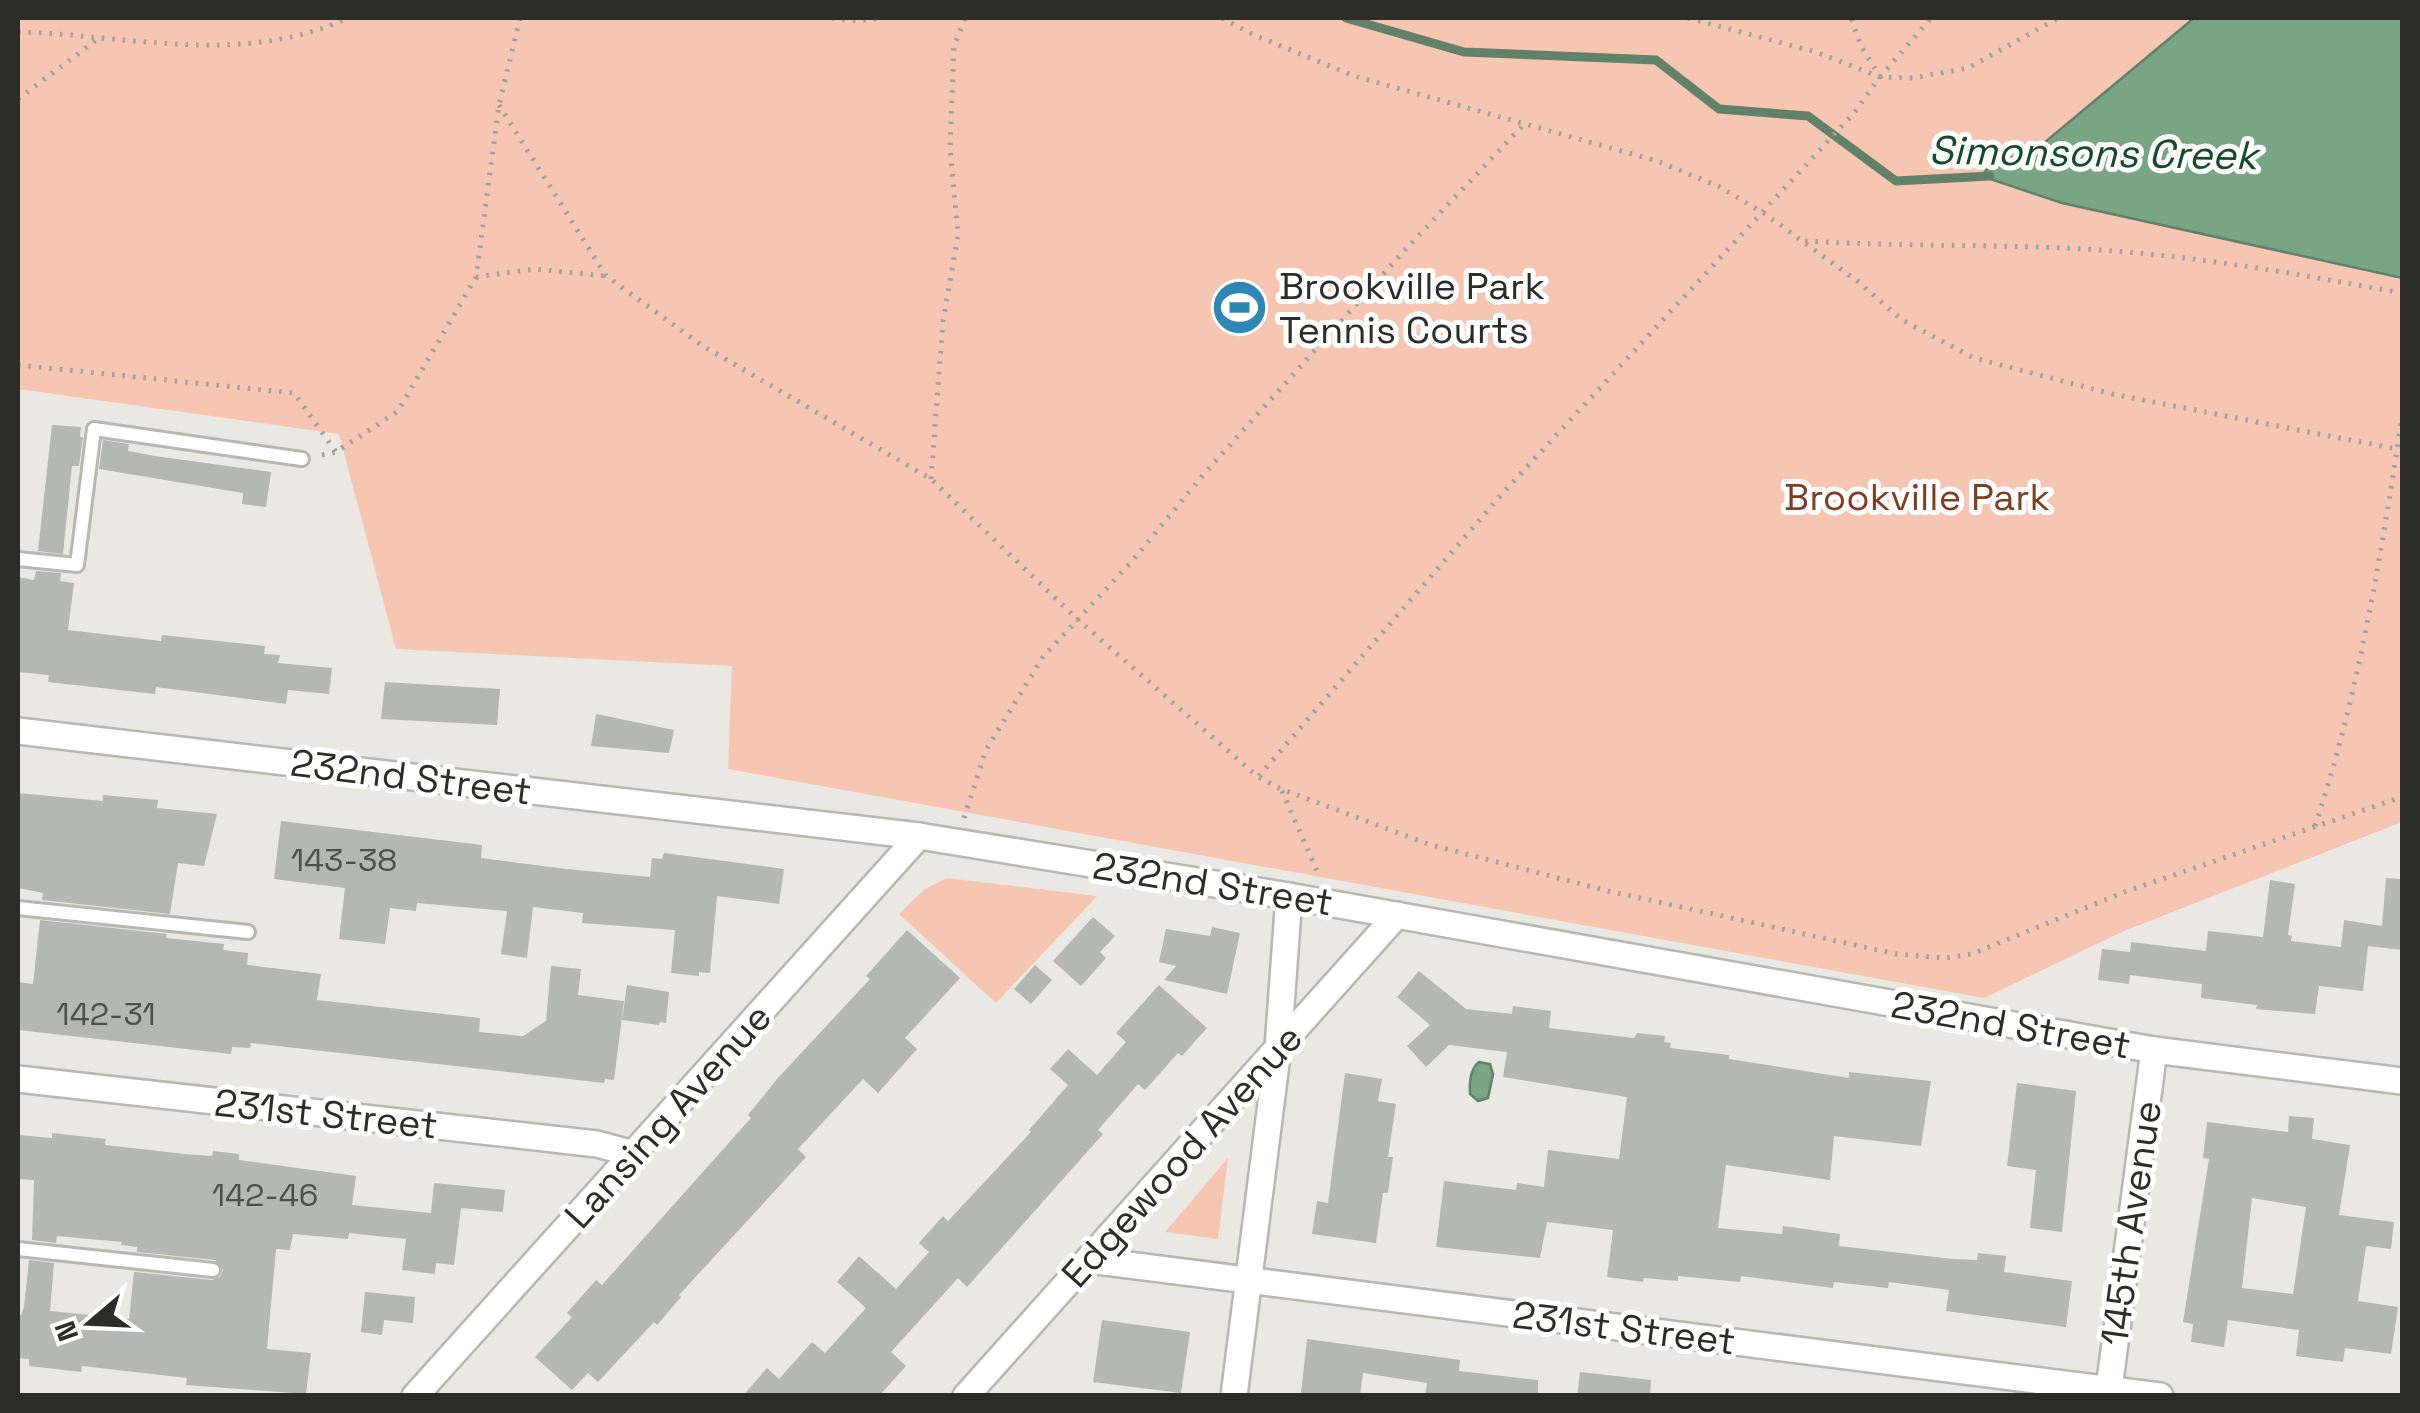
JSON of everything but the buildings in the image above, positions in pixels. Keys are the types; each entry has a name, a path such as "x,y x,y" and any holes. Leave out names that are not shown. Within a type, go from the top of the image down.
{"street":[{"name":"232nd Street","path":"18,731 920,836 1289,896 2154,1050 2402,1082"},
{"name":"Lansing Avenue","path":"415,1396 920,836"},
{"path":"1234,1396 1278,1048 1289,896"},
{"name":"Edgewood Avenue","path":"966,1396 1397,915"},
{"name":"145th Avenue","path":"2108,1392 2154,1050"},
{"name":"231st Street","path":"18,1079 597,1144 634,1154"},
{"name":"231st Street","path":"1089,1260 2160,1396"}],"lane":[{"path":"18,559 77,565 94,429 302,459"},
{"path":"18,908 248,932"},
{"path":"18,1249 213,1270"}],"path":[{"path":"18,32 101,36 178,46 267,43 316,32 348,18"},
{"path":"302,459 336,452 398,411 476,276 498,105 520,18"},
{"path":"832,18 884,18"},
{"path":"931,479 943,321 958,235 950,148 954,46 965,18"},
{"path":"1222,18 1254,36 1354,76 1658,160 1720,187 1802,240 1902,320 1974,358 2112,394 2400,450"},
{"path":"1688,18 1816,52 1880,78 1913,78 1968,68 2058,18"},
{"path":"1852,18 1861,46 1880,78"},
{"path":"1258,777 1501,495 1854,113 1931,18"},
{"path":"18,100 101,36"},
{"path":"498,105 606,276 702,346 931,479 1076,618 1258,777 1281,790 1428,844 1590,886 1896,954 1945,958 1972,954 2127,891 2402,797"},
{"path":"956,842 986,750 1043,657 1405,250 1526,122"},
{"path":"1802,240 1888,246 2028,246 2147,254 2402,293"},
{"path":"476,276 535,269 606,276"},
{"path":"18,365 294,393 336,452"},
{"path":"2315,826 2340,751 2400,450 2402,417"},
{"path":"1281,790 1316,871"}],"green space":[{"name":"Brookville Park","path":"18,18 2402,18 2402,822 2124,931 1984,998 728,769 732,666 396,649 339,434 18,389"},
{"path":"947,878 1097,896 996,1003 899,914 925,889"},
{"path":"1228,1158 1218,1239 1165,1232"}],"water":[{"path":"2194,18 2402,18 2402,278 2062,203 1981,176 1992,164 2038,148"},
{"path":"1479,1062 1490,1064 1493,1074 1488,1098 1478,1101 1470,1094 1470,1086"}],"waterway":[{"name":"Simonsons Creek","path":"1346,18 1464,52 1656,60 1719,109 1808,116 1896,181 1990,176"}],"place":[{"name":"Brookville Park Tennis Courts","path":"1240,308"}]}
